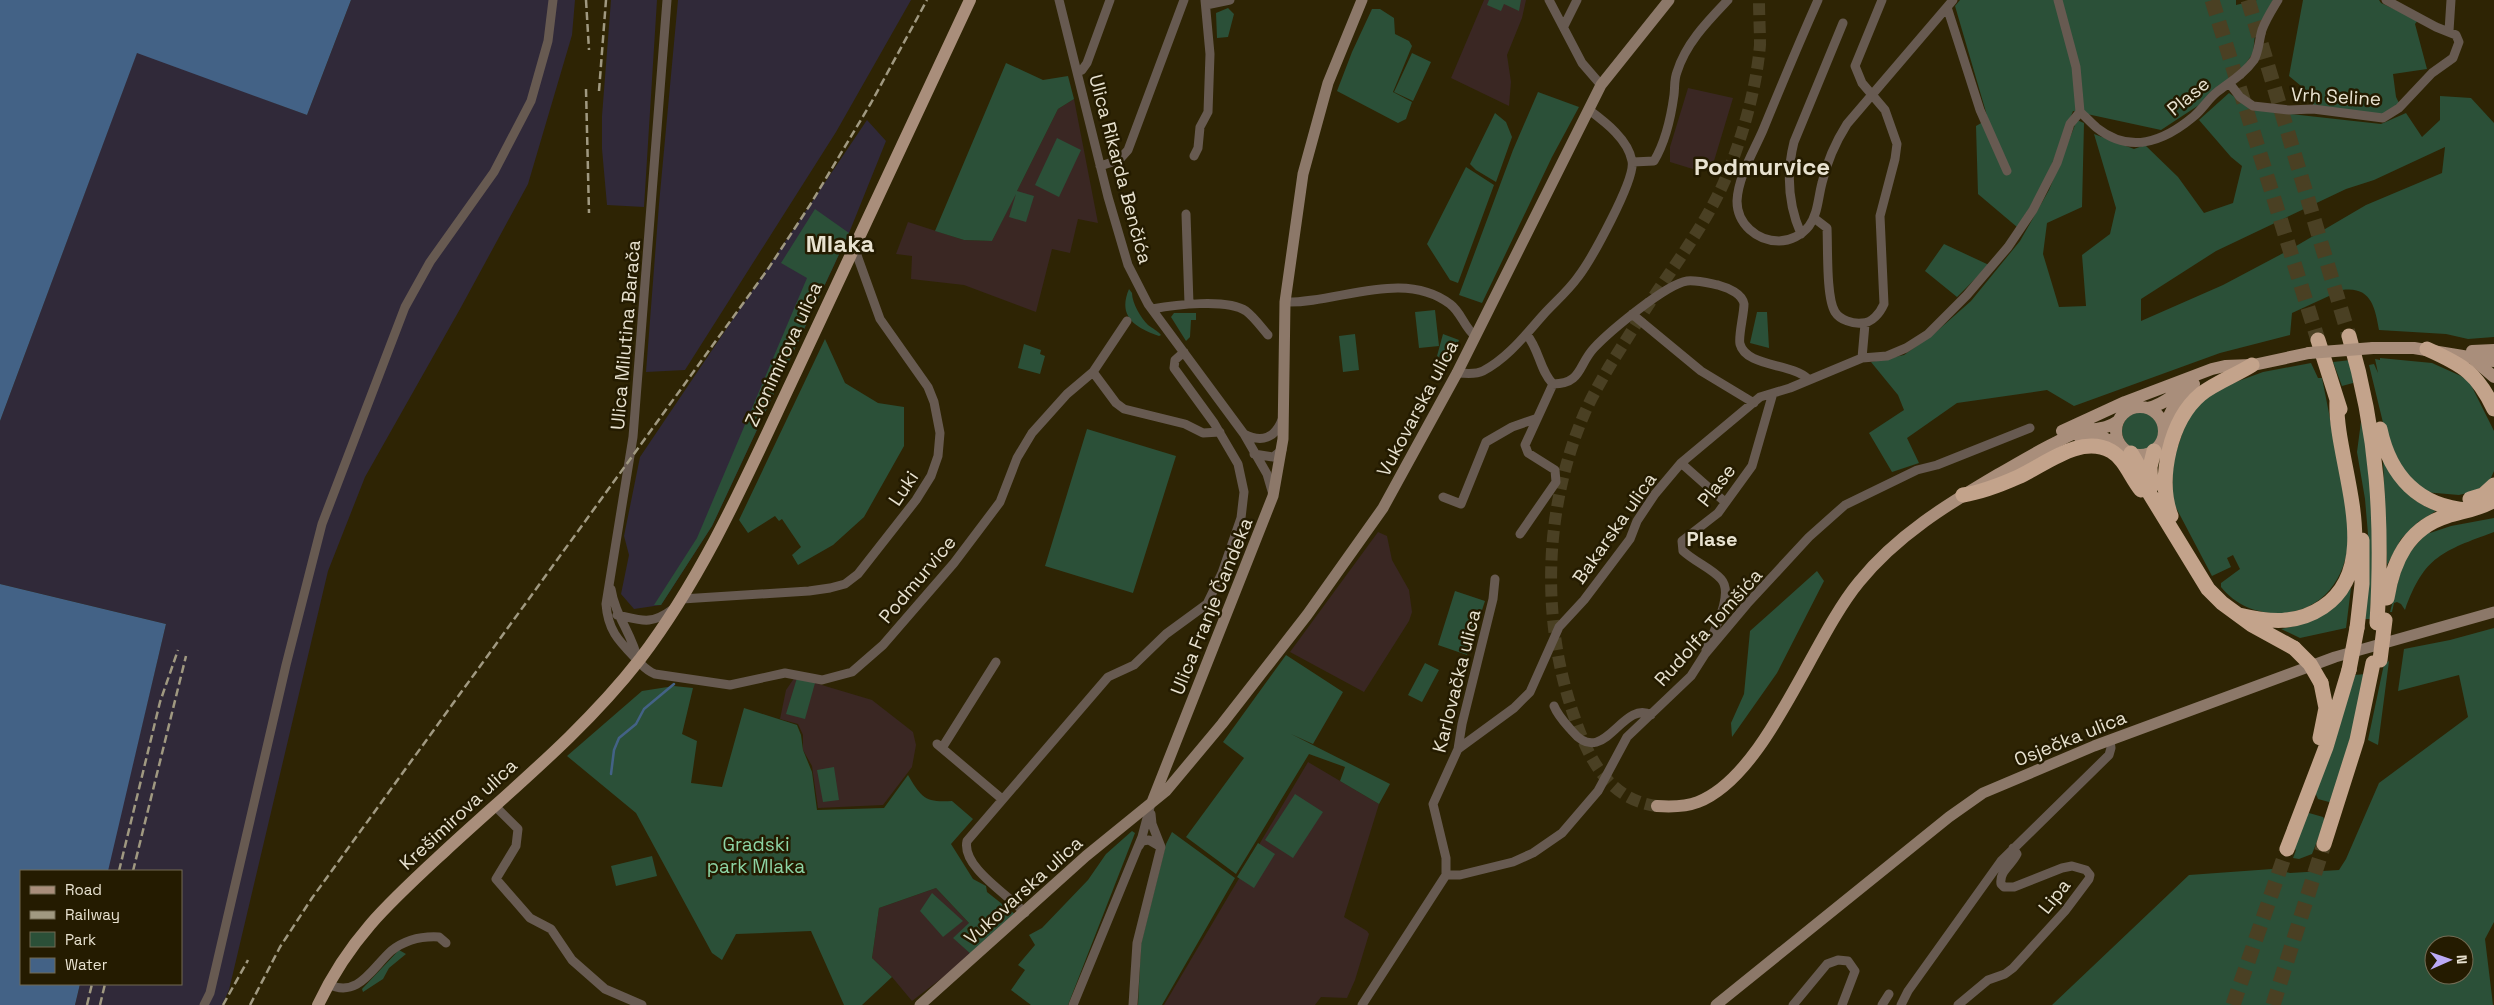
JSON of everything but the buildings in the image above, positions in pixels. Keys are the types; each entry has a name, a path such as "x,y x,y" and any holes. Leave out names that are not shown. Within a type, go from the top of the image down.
{"highway":[{"path":"2350,336 2372,432 2380,507 2381,621"},
{"path":"2287,849 2326,748 2350,670 2357,628 2362,576 2360,515 2353,461 2338,401 2318,340"},
{"path":"2433,350 2475,376 2486,391 2494,409"},
{"path":"2357,362 2367,377 2390,462 2404,483 2420,497 2445,506 2473,509 2494,507"},
{"path":"2188,559 2166,504 2164,486 2166,465 2177,428 2188,408 2202,394 2252,365"},
{"path":"2239,615 2266,622 2292,620 2307,616 2327,604 2343,584 2352,558 2354,537 2350,485 2339,432 2338,401"},
{"path":"1963,495 1988,490 2070,450 2088,447 2111,451 2124,463 2140,489 2154,498"},
{"path":"2126,450 2138,465 2145,486 2154,498 2188,559 2215,596 2239,615 2294,648 2310,664 2321,682 2326,700 2325,716 2306,781 2305,800"},
{"path":"2154,451 2150,476 2154,498"},
{"path":"2420,497 2439,500 2467,500 2483,495 2494,485"},
{"path":"2326,838 2356,740 2376,662 2381,621 2392,573 2408,542 2428,524 2494,500"}],"main road":[{"name":"Zvonimirova ulica","path":"638,661 681,600 733,504 970,0"},
{"name":"Ulica Franje Čandeka","path":"1151,803 1273,496 1282,450 1285,302 1306,160 1328,83 1362,0"},
{"name":"Vukovarska ulica","path":"920,1005 1025,913 1086,856 1166,791 1222,724 1358,545 1383,508 1457,372 1601,85 1669,0"},
{"path":"1657,806 1677,806 1699,801 1720,789 1737,774 1772,727 1822,637 1859,582 1878,560 1920,524 1963,495 2042,449 2081,432 2108,427 2118,421 2128,411 2134,408 2148,408 2158,405 2188,386 2252,365 2309,353 2373,348 2494,350"},
{"path":"2433,350 2494,361"},
{"path":"2471,357 2494,380"},
{"path":"2042,449 2061,432 2125,402 2218,368 2252,365"},
{"path":"2065,439 2104,438 2126,450 2143,455 2154,451 2161,442 2164,426 2174,408 2202,381"},
{"path":"2148,408 2158,415 2164,426"},
{"path":"2118,421 2117,436 2126,450"},
{"name":"Osječka ulica","path":"1716,1005 1949,817 1983,793 2110,740 2335,657 2494,612"},
{"name":"Krešimirova ulica","path":"318,1005 328,984 350,948 372,922 494,805 570,737 638,661"}],"street":[{"path":"204,1005 210,993 286,665 322,524 405,307 430,262 494,172 521,124 540,71 548,41 553,0"},
{"name":"Ulica Milutina Barača","path":"638,661 619,642 607,618 606,604 633,437 667,0"},
{"name":"Ulica Rikarda Benčića","path":"1059,0 1123,251 1137,284 1152,309 1244,434 1270,480 1273,496"},
{"path":"1077,72 1082,70 1088,63 1110,0"},
{"path":"1100,166 1119,160 1128,150 1184,0"},
{"path":"1194,156 1198,148 1200,128 1208,112 1210,54 1205,3 1230,0"},
{"path":"1550,0 1582,62 1601,85"},
{"path":"1564,26 1577,0"},
{"path":"1633,162 1654,161 1668,126 1675,78 1681,62 1698,34 1728,0"},
{"path":"1818,0 1747,167 1737,201 1742,219 1756,235 1771,240 1789,240 1801,234 1814,218 1828,160 1847,124 1873,96 1950,3"},
{"path":"1862,358 1865,324 1878,314 1884,304 1880,216 1895,160 1897,144 1890,119 1862,82 1855,66 1882,0"},
{"path":"2058,0 2076,67 2080,112"},
{"name":"Plase","path":"2080,112 2098,129 2126,143 2141,143 2180,127 2195,116 2217,92 2230,84 2249,66 2257,54 2267,17 2278,0"},
{"path":"2386,0 2436,27 2449,31"},
{"name":"Vrh Seline","path":"2230,84 2240,97 2253,106 2289,110 2313,109 2383,118 2400,108 2432,73 2453,58 2459,38 2449,31 2451,0"},
{"path":"1950,3 1980,110 2007,171"},
{"path":"1801,234 1795,219 1791,196 1788,177 1789,163 1794,142 1843,23"},
{"path":"1457,372 1471,374 1484,371 1527,334 1578,277 1626,187 1632,174 1633,162 1624,142 1607,124 1589,110"},
{"name":"Bakarska ulica","path":"1458,749 1514,708 1530,692 1559,627 1584,600 1630,539 1637,521 1646,507 1680,463 1760,397 1862,358 1897,353 1918,342 1928,334 1981,279 2020,231 2047,184 2070,124 2080,112"},
{"path":"1186,214 1189,304"},
{"path":"1814,218 1827,228 1830,299 1834,312 1845,320 1865,324"},
{"name":"Luki","path":"681,600 816,590 844,584 864,566 916,500 931,476 938,456 940,433 934,402 928,388 880,319 854,247"},
{"path":"1553,384 1566,383 1574,378 1592,350 1632,314 1685,281 1722,286 1743,298 1744,319 1740,344 1745,352 1761,361 1798,371 1808,379"},
{"path":"1285,302 1306,302 1392,288 1416,290 1451,304 1466,329 1475,336"},
{"path":"1152,309 1189,304 1217,304 1242,309 1268,335"},
{"path":"1632,314 1701,371 1754,403"},
{"name":"Podmurvice","path":"638,661 646,670 655,674 724,684 785,673 824,680 852,672 888,639 929,592 1000,502 1017,458 1032,433 1068,394 1093,372 1127,322"},
{"path":"1527,334 1534,343 1548,377 1553,384"},
{"path":"1025,913 1008,900 982,873 966,850 970,836 1108,677 1134,665 1166,634 1201,610 1213,594 1238,527 1243,503 1241,473 1233,454 1220,432 1173,367 1175,360 1184,352"},
{"path":"1093,372 1116,402 1124,408 1178,422 1203,433 1220,432"},
{"path":"1520,534 1556,482 1556,472 1552,466 1532,456 1526,450 1525,440 1553,384"},
{"name":"Plase","path":"1705,654 1723,606 1725,587 1720,578 1689,556 1682,546 1686,538 1718,513 1752,466 1773,393"},
{"path":"1244,434 1257,438 1269,437 1277,432 1284,417"},
{"path":"1443,497 1460,504 1486,442 1512,427 1535,419"},
{"name":"Rudolfa Tomšića","path":"1446,875 1460,875 1513,862 1533,853 1562,833 1598,791 1627,737 1692,676 1705,654 1809,537 1845,505 1900,477 2030,428"},
{"path":"1254,454 1273,457 1282,450"},
{"path":"1680,463 1725,502"},
{"name":"Karlovačka ulica","path":"1446,875 1446,858 1433,804 1458,749 1493,599 1495,579"},
{"path":"610,585 617,615 633,643 638,661"},
{"path":"617,615 638,621 651,619 668,612 681,600"},
{"path":"996,662 939,746 1002,799"},
{"path":"1554,706 1579,740 1588,743 1599,742 1637,712 1646,712 1650,715"},
{"name":"Lipa","path":"1901,1005 1927,964 2000,861 2109,755 2111,748 2110,740"},
{"path":"1133,1005 1139,933 1161,847 1151,820 1151,803"},
{"path":"1073,1005 1081,990 1137,848 1151,803"},
{"path":"494,805 518,829 516,846 496,879 530,918 551,929 572,960 605,989 642,1005"},
{"path":"1137,848 1146,840 1157,842 1161,847"},
{"name":"Lipa","path":"1958,1005 1988,980 2005,974 2012,968 2065,911 2089,879 2090,875 2086,870 2072,866 2014,887 2004,887 2001,884 2002,874 2017,854 2013,848"},
{"path":"1362,1005 1446,875"},
{"path":"328,984 344,988 357,985 391,952 417,938 439,937 446,943"},
{"path":"1793,1005 1827,964 1838,960 1848,961 1855,971 1842,1005"},
{"path":"1081,990 1083,1005"},
{"path":"1882,1005 1889,994"}],"shaded area":[{"path":"351,0 575,0 572,35 528,184 365,477 328,571 229,990 222,1005 75,1005 80,985 182,985 182,870 107,870 166,624 0,584 0,421 137,52 307,115"},
{"path":"611,0 657,0 644,207 607,205 602,149 602,116"},
{"path":"678,0 911,0 836,132 685,370 646,372 659,204"},
{"path":"1484,0 1526,0 1522,18 1507,55 1511,82 1509,106 1451,78"},
{"path":"1688,88 1733,98 1714,161 1707,169 1696,170 1670,162 1670,147"},
{"path":"1074,99 1098,223 1078,219 1070,253 1052,249 1036,312 964,285 911,279 912,256 896,254 908,222 964,240 992,241 1058,109"},
{"path":"867,120 886,141 849,233 712,526 661,605 634,609 621,594 629,555 624,536 640,457"},
{"path":"1378,532 1387,536 1392,560 1409,590 1412,612 1409,621 1364,692 1290,652"},
{"path":"795,677 872,700 913,732 916,745 912,767 883,805 818,808 812,766 803,750 803,735 798,724 780,719 786,690"},
{"path":"1308,762 1379,804 1344,917 1369,934 1355,980 1347,998 1321,997 1315,1005 1164,1005"},
{"path":"936,888 969,923 972,955 912,1001 892,977 872,958 879,908"}],"green space":[{"path":"1489,0 1521,0 1519,11 1504,4 1501,11 1487,5"},
{"path":"1960,0 2236,0 2236,5 2257,0 2273,0 2255,34 2253,53 2242,69 2199,105 2161,130 2073,111 2042,189 2017,227 1978,194 1976,126 1988,119 1955,6"},
{"path":"2303,0 2379,0 2381,3 2418,20 2415,24 2427,69 2393,74 2396,97 2399,103 2380,117 2313,105 2312,95 2289,76"},
{"path":"1228,8 1234,14 1228,37 1217,38 1216,13"},
{"path":"1372,9 1380,9 1394,18 1395,34 1409,41 1412,46 1393,92 1412,102 1406,119 1398,123 1337,91 1352,52"},
{"path":"1412,53 1431,62 1413,101 1394,92"},
{"path":"1006,63 1043,80 1068,76 1074,99 1058,109 1017,191 1034,196 1026,222 1009,217 1016,194 992,241 964,240 935,231"},
{"path":"1538,92 1579,107 1552,157 1482,303 1459,295 1513,150"},
{"path":"2229,93 2253,110 2381,124 2406,113 2422,137 2440,120 2440,96 2471,98 2494,123 2494,337 2468,339 2446,334 2379,330 2376,313 2370,300 2359,291 2342,290 2292,313 2290,335 2220,353 2074,406 2047,390 1957,403 1907,438 1919,463 1892,472 1869,433 1904,410 1898,395 1871,362 1904,355 1936,332 1971,301 2020,241 2049,190 2077,120 2084,123 2082,207 2047,223 2043,254 2059,307 2086,306 2082,255 2110,234 2116,208 2094,134 2134,149 2145,145 2178,177 2204,213 2233,203 2242,166 2231,157 2199,120","holes":["2445,147 2442,173 2366,205 2291,249 2223,285 2141,321 2141,299 2216,251 2346,189 2374,180"]},
{"path":"1495,113 1506,122 1512,137 1496,182 1476,170 1470,164"},
{"path":"1057,138 1081,150 1059,197 1035,185"},
{"path":"1466,167 1494,185 1458,283 1450,280 1427,244"},
{"path":"815,209 849,233 712,526 661,605 654,605 697,538 807,278 781,263"},
{"path":"1944,244 1989,265 1957,297 1925,271"},
{"path":"1129,289 1135,306 1143,318 1148,325 1161,335 1159,336 1143,329 1131,320 1125,307"},
{"path":"1435,310 1439,346 1419,348 1415,312"},
{"path":"1757,312 1767,312 1769,348 1750,343"},
{"path":"1174,313 1196,313 1196,320 1191,320 1190,337 1186,341 1171,317"},
{"path":"1355,334 1359,370 1343,372 1339,336"},
{"path":"1443,334 1459,340 1449,363 1437,356"},
{"path":"825,339 845,383 878,403 904,407 904,446 864,517 833,545 798,565 792,555 801,547 782,519 779,521 775,516 748,533 739,520"},
{"path":"1024,344 1041,350 1040,354 1045,356 1040,374 1018,368"},
{"path":"2380,358 2432,363 2461,376 2470,383 2494,431 2494,471 2490,480 2476,491 2459,495 2424,492 2410,482 2387,439 2369,365 2374,364 2378,373 2375,359 2380,360"},
{"path":"2351,360 2353,383 2342,386 2333,362"},
{"path":"2311,363 2318,378 2322,378 2346,503 2349,540 2342,570 2326,594 2315,603 2301,610 2285,613 2267,613 2242,605 2221,587 2221,583 2240,569 2233,555 2227,558 2231,567 2212,576 2172,500 2173,461 2189,414 2214,390 2263,372"},
{"path":"2141,412 2148,413 2154,418 2159,424 2159,438 2154,444 2148,449 2141,450 2134,449 2128,444 2123,438 2122,431 2123,424 2128,418 2134,413"},
{"path":"2362,414 2375,533 2370,619 2365,619 2369,546 2365,499 2357,452"},
{"path":"1087,429 1176,456 1133,593 1045,566"},
{"path":"2383,459 2404,491 2418,502 2436,511 2418,522 2401,539 2387,565"},
{"path":"2494,518 2494,532 2448,551 2438,558 2420,578 2405,610 2397,602 2394,603 2392,612 2390,612 2404,559 2429,530 2430,533 2451,526"},
{"path":"1817,571 1824,581 1777,673 1732,737 1731,723 1744,694 1750,631"},
{"path":"2351,588 2346,628 2300,638 2281,629 2303,624 2320,616 2334,605"},
{"path":"1455,591 1485,601 1467,655 1438,645"},
{"path":"2494,628 2494,922 2485,939 2493,1005 2052,1005 2189,875 2272,869 2290,873 2339,870 2346,859 2379,783 2468,717 2459,675 2398,691 2404,649 2450,640"},
{"path":"1286,655 1343,692 1313,744 1291,734 1390,784 1379,804 1340,781 1345,767 1309,754 1236,874 1186,837 1244,758 1223,742"},
{"path":"2389,661 2378,745 2368,740 2384,664"},
{"path":"1425,663 1439,670 1422,702 1408,695"},
{"path":"2365,674 2359,706 2333,800 2329,802 2318,799 2315,792 2329,758 2355,675"},
{"path":"797,678 815,683 805,719 786,714"},
{"name":"Gradski park Mlaka","path":"674,686 693,688 682,734 697,741 691,783 722,787 744,708 797,725 801,735 803,750 812,772 817,810 884,808 908,775 925,797 936,801 952,801 973,819 951,844 973,879 986,886 987,892 1016,915 972,955 953,938 969,923 936,888 879,908 872,958 892,977 862,1005 844,1005 811,931 736,934 722,960 712,953 636,813 567,756 642,691"},
{"path":"834,767 839,800 823,802 817,770"},
{"path":"1295,794 1323,812 1293,858 1265,840"},
{"path":"2309,813 2323,817 2325,821 2312,854 2299,859 2293,858 2296,850 2293,848 2305,816"},
{"path":"1132,831 1135,833 1068,1005 1031,1005 1011,990 1025,970 1018,965 1035,945 1029,935 1042,928 1088,880 1106,854"},
{"path":"1172,832 1235,878 1162,1005 1138,1005 1141,944 1166,844"},
{"path":"1258,843 1275,854 1254,888 1237,877"},
{"path":"652,856 657,876 616,886 611,866"},
{"path":"932,893 963,921 943,937 920,911"},
{"path":"399,950 406,954 389,968 383,979 363,992 362,989"}],"water":[{"path":"0,0 351,0 307,115 137,53 0,421"},
{"path":"0,584 166,624 108,870 20,870 20,985 80,985 75,1005 0,1005"}],"waterway":[{"path":"611,774 614,750 619,738 636,724 644,709 674,684"}],"tunnel":[{"path":"1657,806 1640,802 1613,786 1586,747 1574,716 1563,679 1556,641 1552,602 1551,563 1555,524 1561,486 1571,448 1585,412 1618,352 1696,234 1725,180 1737,148 1752,97 1760,45 1759,0"},
{"path":"2212,0 2318,340"},
{"path":"2248,0 2349,336"},
{"path":"2273,1005 2324,844"},
{"path":"2233,1005 2287,849"}],"railway":[{"path":"586,0 589,50"},
{"path":"599,91 606,0"},
{"path":"250,1005 280,947 312,898 768,269 810,205 871,103 927,0"},
{"path":"586,89 589,213"},
{"path":"119,870 160,702 178,650"},
{"path":"133,870 186,656"},
{"path":"223,1005 248,960"},
{"path":"87,1005 92,985"},
{"path":"100,1005 105,985"}],"district":[{"name":"Podmurvice","path":"1762,167"},
{"name":"Mlaka","path":"840,244"},
{"name":"Plase","path":"1712,539"}]}
